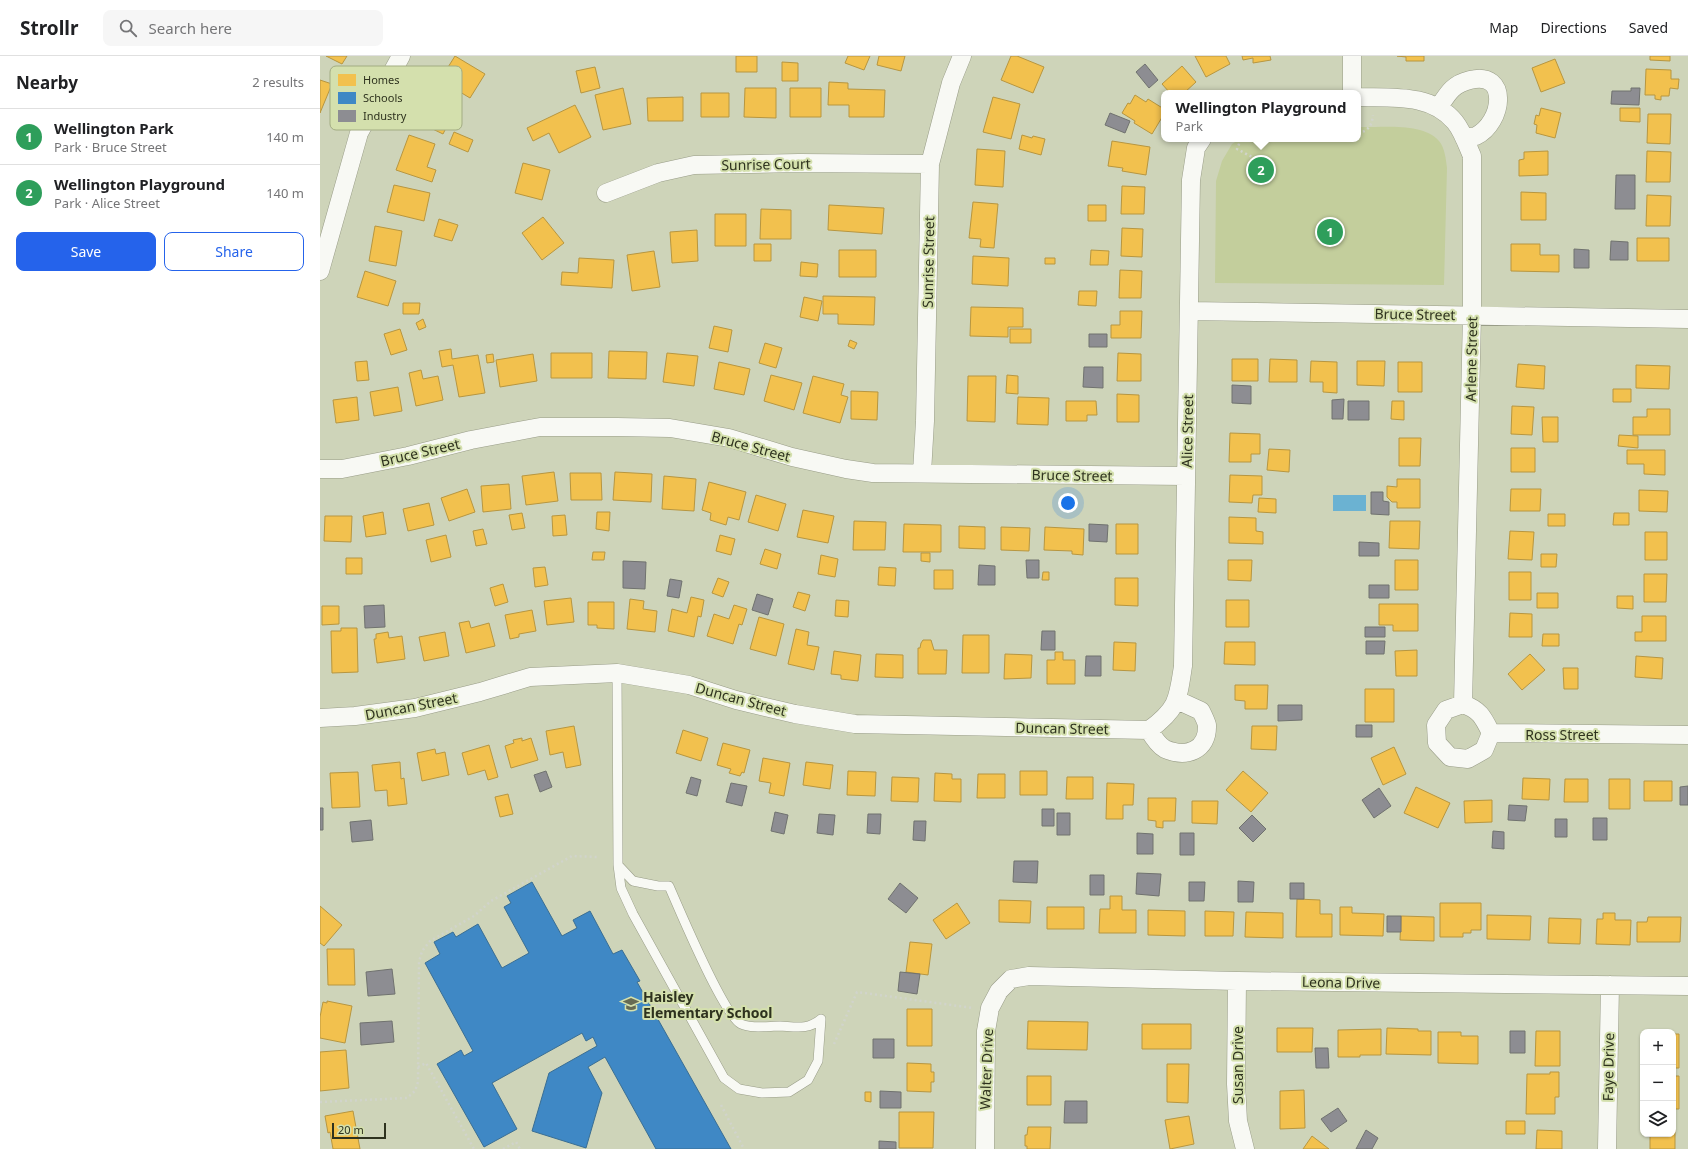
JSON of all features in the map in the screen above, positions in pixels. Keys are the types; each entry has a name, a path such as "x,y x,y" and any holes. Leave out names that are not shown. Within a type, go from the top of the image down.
{"street":[{"path":"396,66 401,56"},
{"name":"Sunrise Street","path":"922,473 925,421 930,164 951,83 962,56"},
{"path":"1352,56 1352,90"},
{"path":"1439,108 1455,85 1481,78 1491,82 1499,92 1498,112 1489,126 1476,136 1464,138"},
{"name":"Arlene Street","path":"1361,97 1416,99 1439,108 1456,123 1472,156 1472,315 1463,704"},
{"path":"320,271 361,130"},
{"name":"Alice Street","path":"1156,725 1178,700 1183,666 1191,180 1196,148 1200,142"},
{"name":"Sunrise Court","path":"606,193 658,173 694,165 799,163 930,164"},
{"name":"Bruce Street","path":"1189,311 1688,319"},
{"name":"Bruce Street","path":"320,469 342,469 408,456 471,440 540,427 617,426 670,428 721,437 792,457 846,469 873,473 1186,476"},
{"name":"Duncan Street","path":"320,718 355,716 415,708 480,692 530,677 616,674 689,685 736,700 795,714 855,724 1156,725"},
{"path":"1156,725 1154,739 1164,748 1177,753 1187,753 1198,748 1206,738 1207,724 1201,711 1178,700"},
{"path":"1463,704 1475,708 1484,720 1490,733 1484,750 1468,759 1450,757 1437,743 1436,725 1446,710 1463,704"},
{"name":"Ross Street","path":"1490,733 1688,735"},
{"name":"Leona Drive","path":"999,991 1011,979 1029,976 1237,981 1688,986"},
{"name":"Susan Drive","path":"1237,981 1236,1084 1238,1121 1245,1149"},
{"name":"Faye Drive","path":"1607,1149 1610,985"},
{"name":"Walter Drive","path":"985,1149 986,1031 989,1012 999,991"}],"lane":[{"path":"616,674 618,865 621,888 632,914 724,1078 739,1089 762,1093 789,1092 808,1080 818,1061 821,1018 809,1027 750,1026 740,1024 730,1014 716,988 669,886 658,886 633,880 618,865"}],"path":[{"path":"1361,132 1366,131 1371,125 1373,113"},
{"path":"1240,142 1237,149 1252,157"},
{"path":"320,1102 407,1098 415,1091 418,1082 419,962 422,951 430,941 474,916 491,901 572,856 597,857"},
{"path":"834,1044 857,992 955,1005 989,1012"},
{"path":"418,1067 426,1063 474,1149"},
{"path":"721,1105 744,1149"},
{"path":"503,1149 516,1142 520,1149"}],"green space":[{"path":"1361,127 1412,128 1432,135 1443,147 1447,168 1444,285 1215,283 1216,181 1222,161 1232,144 1235,142 1361,142"}],"water":[{"path":"1333,495 1366,495 1366,511 1333,511"}],"building: Homes":[{"path":"326,56 347,56 342,64"},
{"path":"455,56 485,74 470,98 462,93 462,66 449,66"},
{"path":"736,56 757,56 757,72 736,72"},
{"path":"848,56 870,56 864,70 845,63"},
{"path":"879,56 905,56 901,71 877,65"},
{"path":"1011,56 1017,56 1044,67 1033,93 1001,80"},
{"path":"1195,56 1226,56 1230,64 1206,77"},
{"path":"1242,56 1270,56 1271,60 1253,63 1253,58 1243,60"},
{"path":"1397,56 1424,56 1424,61 1406,61 1406,57"},
{"path":"1650,56 1670,56 1670,61 1650,60"},
{"path":"1555,59 1565,83 1541,92 1532,68"},
{"path":"782,62 798,63 798,81 782,81"},
{"path":"1182,66 1196,82 1187,90 1167,90 1162,84"},
{"path":"595,67 600,88 581,93 576,71"},
{"path":"1646,69 1671,70 1671,79 1679,79 1678,89 1670,88 1669,96 1661,96 1661,100 1655,99 1655,95 1645,95"},
{"path":"320,80 330,83 330,89 320,113"},
{"path":"829,82 848,83 848,89 885,90 884,117 849,117 849,105 828,105"},
{"path":"623,88 631,124 603,130 595,95"},
{"path":"745,88 776,88 776,118 744,117"},
{"path":"790,88 821,88 821,117 790,117"},
{"path":"701,93 729,93 729,117 701,117"},
{"path":"1135,95 1146,102 1148,99 1161,107 1161,119 1152,134 1134,123 1135,121 1122,113 1128,103 1130,104"},
{"path":"683,97 683,121 648,121 647,98"},
{"path":"993,97 1020,104 1011,139 983,132"},
{"path":"575,105 591,137 559,153 549,133 533,141 527,128"},
{"path":"1541,108 1561,113 1555,138 1536,133 1537,125 1534,124 1536,115 1539,116"},
{"path":"1620,108 1640,108 1640,122 1620,121"},
{"path":"1648,114 1671,114 1670,144 1647,143"},
{"path":"435,130 445,130 443,134"},
{"path":"454,132 473,140 468,152 449,144"},
{"path":"409,135 435,144 427,167 436,170 432,182 396,170"},
{"path":"1022,135 1032,138 1033,136 1045,139 1041,155 1019,149"},
{"path":"1112,141 1150,147 1146,175 1122,171 1123,168 1108,166"},
{"path":"977,149 1005,151 1003,187 975,185"},
{"path":"1548,151 1548,175 1519,176 1519,160 1524,159 1524,152"},
{"path":"1647,151 1671,152 1670,182 1646,182"},
{"path":"523,163 550,170 542,200 515,193"},
{"path":"394,185 430,193 424,221 387,212"},
{"path":"1122,186 1145,187 1144,214 1121,214"},
{"path":"1521,192 1546,193 1546,220 1521,220"},
{"path":"1647,195 1671,196 1670,226 1646,226"},
{"path":"973,202 998,204 994,248 980,247 981,239 969,238"},
{"path":"829,205 884,208 882,234 828,230"},
{"path":"1088,205 1106,205 1106,221 1088,221"},
{"path":"761,209 791,210 791,239 760,239"},
{"path":"715,214 746,214 746,246 715,246"},
{"path":"543,217 564,243 542,260 522,233"},
{"path":"439,219 458,225 452,241 434,236"},
{"path":"375,226 402,231 396,266 369,261"},
{"path":"1122,228 1143,229 1142,257 1121,256"},
{"path":"697,230 698,261 672,263 670,232"},
{"path":"1637,238 1669,238 1669,261 1637,261"},
{"path":"754,244 771,244 771,261 754,261"},
{"path":"1511,244 1540,244 1540,255 1559,255 1559,272 1511,271"},
{"path":"839,250 876,250 876,277 839,277"},
{"path":"1091,250 1109,251 1108,265 1090,265"},
{"path":"654,251 660,287 632,291 627,255"},
{"path":"973,256 1009,258 1008,286 972,284"},
{"path":"579,258 614,260 612,288 561,285 562,272 578,273"},
{"path":"1045,258 1055,258 1055,264 1045,264"},
{"path":"801,262 818,264 817,277 800,276"},
{"path":"1120,270 1142,271 1141,298 1119,298"},
{"path":"365,271 396,281 388,306 357,297"},
{"path":"1079,291 1097,291 1096,306 1078,305"},
{"path":"823,296 875,297 874,325 838,324 838,314 823,314"},
{"path":"804,297 822,301 818,321 800,317"},
{"path":"403,303 420,303 419,314 403,314"},
{"path":"971,307 1023,308 1023,327 1008,327 1008,337 970,336"},
{"path":"1120,311 1142,311 1141,338 1111,338 1111,325 1120,325"},
{"path":"423,319 426,327 419,330 416,323"},
{"path":"714,326 732,330 728,352 709,348"},
{"path":"400,329 407,350 391,355 384,334"},
{"path":"1010,329 1031,329 1031,343 1010,343"},
{"path":"850,340 857,343 854,349 848,346"},
{"path":"765,343 782,348 776,368 759,363"},
{"path":"451,349 452,359 478,355 485,393 459,397 453,365 442,367 439,351"},
{"path":"609,351 647,352 646,379 608,378"},
{"path":"551,353 592,353 592,378 551,378"},
{"path":"667,353 698,356 694,386 663,382"},
{"path":"1118,353 1141,354 1141,381 1117,381"},
{"path":"493,354 494,362 487,363 486,355"},
{"path":"533,354 537,381 500,387 496,360"},
{"path":"1232,359 1258,359 1258,381 1232,381"},
{"path":"1270,359 1297,360 1297,382 1269,382"},
{"path":"367,361 369,380 357,381 355,362"},
{"path":"1311,361 1337,362 1337,393 1323,392 1323,382 1310,382"},
{"path":"1357,361 1385,361 1384,386 1357,385"},
{"path":"719,362 750,369 744,395 714,389"},
{"path":"1398,362 1422,362 1422,392 1398,392"},
{"path":"1518,364 1545,366 1544,389 1516,387"},
{"path":"1636,365 1670,366 1669,389 1636,388"},
{"path":"421,370 423,379 438,376 443,400 416,406 409,373"},
{"path":"771,375 802,383 794,410 764,401"},
{"path":"1007,375 1018,376 1018,394 1006,393"},
{"path":"813,376 844,384 841,395 848,397 840,423 803,413"},
{"path":"968,376 996,376 995,422 967,421"},
{"path":"398,387 402,411 374,416 370,392"},
{"path":"1613,389 1631,389 1631,402 1613,402"},
{"path":"851,391 878,392 877,420 851,419"},
{"path":"1117,394 1139,395 1139,422 1117,422"},
{"path":"357,397 359,420 336,423 333,400"},
{"path":"1018,397 1049,398 1048,425 1017,424"},
{"path":"1066,401 1096,401 1097,415 1087,415 1087,421 1066,421"},
{"path":"1392,401 1404,401 1404,420 1391,419"},
{"path":"1512,406 1534,407 1532,435 1511,434"},
{"path":"1647,409 1670,409 1670,435 1633,435 1633,417 1647,417"},
{"path":"1542,417 1558,417 1558,442 1543,442"},
{"path":"1230,433 1260,434 1260,454 1251,454 1251,462 1229,462"},
{"path":"1619,435 1638,436 1638,448 1618,446"},
{"path":"1399,438 1421,438 1420,466 1399,466"},
{"path":"1511,448 1535,448 1535,472 1511,472"},
{"path":"1269,449 1290,450 1289,472 1267,470"},
{"path":"1627,450 1665,450 1665,475 1644,474 1644,464 1627,464"},
{"path":"554,472 558,501 526,505 522,476"},
{"path":"615,472 652,474 651,502 613,500"},
{"path":"570,473 601,473 602,500 571,500"},
{"path":"1230,475 1262,476 1262,495 1253,495 1252,503 1229,502"},
{"path":"664,476 696,479 694,511 662,509"},
{"path":"1397,479 1420,479 1420,508 1397,508 1397,502 1392,502 1387,497 1387,486 1397,487"},
{"path":"709,482 746,492 739,520 728,517 726,525 710,520 711,513 702,510"},
{"path":"509,484 511,509 483,512 481,486"},
{"path":"467,489 475,512 449,521 441,498"},
{"path":"1511,489 1541,489 1540,511 1510,511"},
{"path":"1639,490 1668,491 1667,512 1639,511"},
{"path":"756,495 786,504 778,531 748,522"},
{"path":"1259,498 1276,499 1276,513 1258,512"},
{"path":"429,503 434,525 408,531 403,509"},
{"path":"803,510 834,516 828,543 797,537"},
{"path":"383,512 386,534 366,537 363,516"},
{"path":"597,512 610,512 609,531 596,529"},
{"path":"522,513 525,528 512,530 509,515"},
{"path":"1614,513 1629,513 1629,525 1613,525"},
{"path":"1548,514 1565,514 1565,526 1548,526"},
{"path":"565,515 567,535 553,536 552,516"},
{"path":"325,516 352,516 351,542 324,541"},
{"path":"1229,517 1256,518 1256,531 1263,532 1263,544 1229,543"},
{"path":"854,521 886,522 885,550 853,550"},
{"path":"1390,521 1420,521 1419,549 1389,548"},
{"path":"904,524 941,525 941,552 903,552"},
{"path":"1116,524 1138,524 1138,554 1116,554"},
{"path":"959,526 985,527 985,549 959,548"},
{"path":"1001,527 1030,528 1029,551 1001,550"},
{"path":"1045,527 1084,529 1083,555 1072,554 1072,551 1044,550"},
{"path":"483,529 487,544 476,546 473,531"},
{"path":"1510,531 1534,532 1532,560 1508,559"},
{"path":"1645,532 1667,532 1667,560 1645,560"},
{"path":"446,535 451,557 431,562 426,540"},
{"path":"720,535 735,539 731,555 716,551"},
{"path":"765,549 781,554 777,569 760,564"},
{"path":"593,552 605,552 604,560 592,560"},
{"path":"921,553 930,553 930,562 921,561"},
{"path":"1541,554 1557,554 1556,567 1541,567"},
{"path":"821,555 838,559 835,577 818,574"},
{"path":"346,558 362,558 362,574 346,574"},
{"path":"1228,560 1252,560 1251,581 1228,580"},
{"path":"1395,560 1418,560 1418,590 1395,590"},
{"path":"545,567 548,585 535,587 533,568"},
{"path":"879,567 896,568 895,586 878,585"},
{"path":"934,570 953,570 953,589 934,589"},
{"path":"1043,572 1049,572 1049,580 1042,580"},
{"path":"1509,572 1531,572 1531,600 1509,600"},
{"path":"1644,574 1667,574 1666,602 1644,602"},
{"path":"718,578 729,582 723,597 712,593"},
{"path":"1115,578 1138,578 1138,606 1115,605"},
{"path":"503,584 508,602 495,606 490,588"},
{"path":"798,592 810,595 805,611 793,607"},
{"path":"1537,593 1558,593 1558,608 1537,608"},
{"path":"1617,596 1633,596 1633,609 1617,608"},
{"path":"691,597 704,600 701,617 698,616 694,637 668,631 672,609 687,613"},
{"path":"571,598 574,622 547,625 544,601"},
{"path":"630,599 644,601 643,609 657,611 655,632 627,629"},
{"path":"836,600 849,601 848,617 835,616"},
{"path":"1226,600 1249,600 1249,627 1226,627"},
{"path":"588,602 614,602 614,629 597,628 597,625 588,625"},
{"path":"1379,604 1418,604 1418,631 1393,631 1393,625 1379,625"},
{"path":"734,605 747,609 742,625 739,624 733,644 707,636 714,614 729,619"},
{"path":"322,606 339,606 339,624 322,625"},
{"path":"532,610 536,631 519,634 519,637 510,639 505,615"},
{"path":"1510,613 1532,614 1532,637 1509,637"},
{"path":"1642,616 1666,616 1666,641 1635,641 1635,632 1642,632"},
{"path":"759,617 784,624 776,656 750,649"},
{"path":"469,621 471,628 489,623 495,646 466,653 459,623"},
{"path":"341,628 357,628 358,672 332,673 331,631 341,631"},
{"path":"796,629 809,632 807,645 819,647 814,670 788,664"},
{"path":"388,632 389,638 402,636 405,659 377,663 374,639 376,639 376,634"},
{"path":"445,632 449,656 424,661 419,637"},
{"path":"1543,634 1559,634 1559,646 1542,646"},
{"path":"963,635 989,635 989,673 962,673"},
{"path":"923,640 931,640 934,650 947,650 946,674 918,674 918,648 920,648"},
{"path":"1114,642 1136,643 1135,671 1113,670"},
{"path":"1225,642 1255,642 1255,665 1224,664"},
{"path":"1417,650 1417,676 1396,676 1395,651"},
{"path":"834,651 861,655 858,681 841,679 841,675 831,674"},
{"path":"1055,652 1063,652 1063,660 1075,660 1075,684 1047,684 1047,660 1055,660"},
{"path":"876,654 903,655 903,678 875,677"},
{"path":"1005,654 1032,655 1031,678 1004,679"},
{"path":"1530,654 1545,670 1522,690 1508,674"},
{"path":"1636,656 1663,658 1662,679 1635,677"},
{"path":"1563,668 1578,668 1578,689 1564,689"},
{"path":"1235,685 1268,685 1267,709 1245,709 1245,701 1235,700"},
{"path":"1365,689 1394,689 1394,722 1365,722"},
{"path":"574,726 581,765 566,768 563,752 550,755 546,731"},
{"path":"1252,726 1277,726 1276,750 1251,749"},
{"path":"683,730 708,738 701,761 676,753"},
{"path":"522,738 522,741 531,738 538,760 511,768 505,746 514,743 513,740"},
{"path":"723,743 750,750 744,773 742,772 740,776 729,773 731,769 717,765"},
{"path":"489,745 498,777 488,780 485,770 468,775 462,753"},
{"path":"1394,747 1406,774 1383,785 1371,758"},
{"path":"435,749 436,754 445,752 449,775 422,781 417,753"},
{"path":"763,758 790,763 784,796 769,793 771,783 759,781"},
{"path":"400,762 401,779 404,778 407,804 388,806 387,790 375,791 372,765"},
{"path":"806,762 833,765 830,789 803,785"},
{"path":"848,771 876,772 875,796 847,795"},
{"path":"1020,771 1047,771 1047,795 1020,795"},
{"path":"1243,771 1268,793 1251,812 1226,790"},
{"path":"358,772 360,807 332,808 330,773"},
{"path":"935,773 952,774 952,779 961,779 961,802 934,801"},
{"path":"978,774 1005,774 1005,798 977,798"},
{"path":"892,777 919,778 918,802 891,801"},
{"path":"1067,777 1093,777 1093,799 1066,799"},
{"path":"1523,778 1550,779 1549,800 1522,799"},
{"path":"1565,779 1588,779 1588,802 1564,802"},
{"path":"1609,779 1630,779 1630,809 1609,809"},
{"path":"1644,781 1672,781 1672,801 1644,801"},
{"path":"1107,783 1134,784 1133,805 1123,805 1123,819 1106,819"},
{"path":"1416,787 1450,803 1438,828 1404,813"},
{"path":"508,794 513,814 500,817 495,797"},
{"path":"1148,798 1176,798 1175,821 1163,821 1163,828 1156,827 1156,821 1148,820"},
{"path":"1492,800 1492,822 1465,823 1464,801"},
{"path":"1192,801 1218,801 1217,824 1192,823"},
{"path":"1110,896 1122,896 1122,910 1136,910 1136,933 1099,933 1100,909 1110,909"},
{"path":"1297,899 1320,900 1320,914 1332,914 1332,937 1296,937"},
{"path":"999,900 1031,901 1030,923 999,922"},
{"path":"957,903 970,923 946,939 933,920"},
{"path":"1440,903 1481,903 1481,930 1471,930 1471,933 1463,933 1463,937 1440,937"},
{"path":"320,906 342,925 324,946 320,943"},
{"path":"1047,907 1084,907 1084,929 1047,929"},
{"path":"1340,907 1352,907 1352,913 1384,914 1383,936 1340,935"},
{"path":"1148,910 1185,911 1185,936 1148,935"},
{"path":"1205,911 1234,912 1233,936 1205,936"},
{"path":"1246,912 1283,913 1283,938 1245,937"},
{"path":"1603,913 1615,913 1615,920 1631,920 1630,945 1596,944 1597,919 1603,919"},
{"path":"1487,915 1531,916 1530,940 1487,939"},
{"path":"1401,916 1434,917 1434,941 1400,940"},
{"path":"1648,917 1681,917 1680,942 1637,942 1637,922 1647,922"},
{"path":"1549,918 1581,919 1580,944 1548,943"},
{"path":"910,942 932,944 928,975 906,972"},
{"path":"327,949 354,949 355,985 328,985"},
{"path":"327,1001 352,1006 345,1043 320,1038 320,1017 323,1002 327,1003"},
{"path":"907,1009 932,1009 932,1046 907,1046"},
{"path":"1028,1021 1088,1022 1087,1050 1027,1049"},
{"path":"1142,1024 1191,1024 1191,1049 1142,1049"},
{"path":"1277,1028 1313,1028 1312,1052 1277,1052"},
{"path":"1387,1028 1431,1031 1431,1055 1386,1054"},
{"path":"1381,1029 1381,1055 1338,1057 1338,1030"},
{"path":"1536,1031 1560,1031 1560,1066 1535,1066"},
{"path":"1438,1032 1461,1032 1461,1036 1478,1036 1478,1064 1438,1063"},
{"path":"1676,1034 1679,1034 1679,1068 1676,1068"},
{"path":"346,1050 349,1088 320,1091 320,1052"},
{"path":"907,1063 931,1064 931,1072 934,1072 934,1082 931,1082 931,1092 907,1091"},
{"path":"1167,1064 1189,1064 1188,1103 1167,1102"},
{"path":"1550,1072 1559,1072 1559,1097 1555,1097 1555,1114 1526,1114 1527,1074 1550,1074"},
{"path":"1027,1076 1051,1076 1051,1105 1027,1105"},
{"path":"1676,1076 1679,1076 1679,1109 1676,1109"},
{"path":"1304,1090 1305,1128 1280,1129 1280,1091"},
{"path":"865,1092 871,1092 871,1102 865,1101"},
{"path":"353,1111 360,1149 333,1149 325,1116"},
{"path":"899,1112 934,1112 933,1148 899,1148"},
{"path":"1189,1116 1194,1144 1170,1149 1165,1120"},
{"path":"1506,1121 1525,1121 1525,1134 1506,1134"},
{"path":"1028,1127 1051,1127 1050,1149 1027,1149 1027,1146 1025,1146 1025,1135 1027,1135"},
{"path":"1537,1130 1562,1131 1562,1149 1536,1149"},
{"path":"1312,1136 1329,1149 1303,1149"},
{"path":"1650,1137 1675,1137 1675,1149 1650,1149"}],"building: Schools":[{"path":"532,882 562,936 577,928 573,920 590,911 613,954 622,950 640,981 637,982 731,1149 656,1149 605,1057 588,1067 602,1093 586,1148 532,1131 549,1073 597,1046 593,1037 586,1041 582,1033 492,1083 517,1129 484,1147 437,1064 461,1050 464,1056 473,1051 425,963 440,954 434,942 453,932 456,937 478,924 502,968 529,953 504,907 511,903 507,896"}],"building: Industry":[{"path":"1145,64 1158,80 1149,88 1136,72"},
{"path":"1631,88 1640,88 1639,105 1611,104 1612,91 1631,91"},
{"path":"1110,113 1130,121 1125,133 1105,125"},
{"path":"1616,175 1635,175 1635,209 1615,209"},
{"path":"1611,241 1628,242 1628,260 1610,260"},
{"path":"1574,249 1589,250 1589,268 1574,268"},
{"path":"1089,334 1107,334 1107,347 1089,347"},
{"path":"1084,367 1103,367 1103,388 1083,387"},
{"path":"1232,385 1251,386 1251,404 1232,403"},
{"path":"1344,399 1343,419 1332,419 1332,400"},
{"path":"1348,401 1369,401 1369,420 1348,420"},
{"path":"1371,492 1383,492 1383,501 1389,502 1389,515 1371,514"},
{"path":"1089,524 1108,525 1107,542 1089,541"},
{"path":"1359,542 1379,543 1379,556 1359,556"},
{"path":"1026,560 1039,560 1039,578 1027,578"},
{"path":"623,561 646,562 645,589 623,588"},
{"path":"979,565 995,566 995,585 978,585"},
{"path":"670,579 682,581 679,598 667,596"},
{"path":"1369,585 1389,585 1389,598 1369,598"},
{"path":"757,594 773,599 768,615 752,610"},
{"path":"384,605 385,627 365,628 364,606"},
{"path":"1365,627 1385,627 1385,637 1365,637"},
{"path":"1042,631 1055,631 1055,650 1041,650"},
{"path":"1366,641 1385,641 1384,654 1366,654"},
{"path":"1086,656 1101,656 1101,676 1085,676"},
{"path":"1278,705 1302,705 1302,720 1278,721"},
{"path":"1356,725 1372,725 1372,737 1356,737"},
{"path":"546,771 552,787 540,792 534,775"},
{"path":"691,777 701,780 697,796 686,793"},
{"path":"731,783 747,786 742,806 726,802"},
{"path":"1688,786 1688,805 1680,805 1680,787"},
{"path":"1379,788 1391,806 1374,818 1362,800"},
{"path":"1509,805 1527,806 1525,821 1508,820"},
{"path":"320,808 323,808 323,830 320,830"},
{"path":"1042,809 1054,809 1054,826 1042,826"},
{"path":"775,812 788,815 784,834 771,831"},
{"path":"1057,813 1070,813 1070,835 1057,835"},
{"path":"819,814 835,815 833,835 817,833"},
{"path":"868,814 881,814 880,834 867,833"},
{"path":"1252,815 1266,829 1253,842 1239,828"},
{"path":"1593,818 1607,818 1607,840 1593,840"},
{"path":"1555,819 1567,819 1567,837 1555,837"},
{"path":"371,820 373,840 352,842 350,822"},
{"path":"914,821 926,821 925,841 913,840"},
{"path":"1493,831 1504,832 1504,849 1492,848"},
{"path":"1137,833 1153,834 1153,854 1137,854"},
{"path":"1180,833 1194,833 1194,855 1180,855"},
{"path":"1014,861 1038,861 1037,883 1013,882"},
{"path":"1137,873 1161,874 1159,896 1136,894"},
{"path":"1090,875 1104,875 1104,895 1090,895"},
{"path":"1238,881 1254,882 1253,902 1238,902"},
{"path":"1189,882 1205,882 1204,901 1189,901"},
{"path":"900,883 918,898 906,913 888,899"},
{"path":"1290,883 1304,883 1304,899 1290,899"},
{"path":"1387,916 1401,916 1401,932 1387,932"},
{"path":"392,969 395,994 368,996 366,972"},
{"path":"900,972 920,974 917,994 898,991"},
{"path":"392,1021 394,1042 361,1045 360,1023"},
{"path":"1510,1031 1525,1031 1525,1053 1510,1053"},
{"path":"873,1039 894,1039 894,1058 873,1058"},
{"path":"1315,1048 1328,1048 1329,1068 1316,1068"},
{"path":"880,1091 901,1092 901,1108 880,1108"},
{"path":"1065,1101 1087,1101 1087,1123 1064,1123"},
{"path":"1338,1108 1347,1121 1331,1132 1321,1119"},
{"path":"1366,1130 1378,1138 1372,1149 1356,1149"},
{"path":"879,1141 896,1142 896,1149 879,1149"}],"place":[{"name":"Wellington Playground","path":"1261,170"},
{"name":"Wellington Park","path":"1330,232"},
{"name":"Haisley Elementary School","path":"631,1004"}]}
